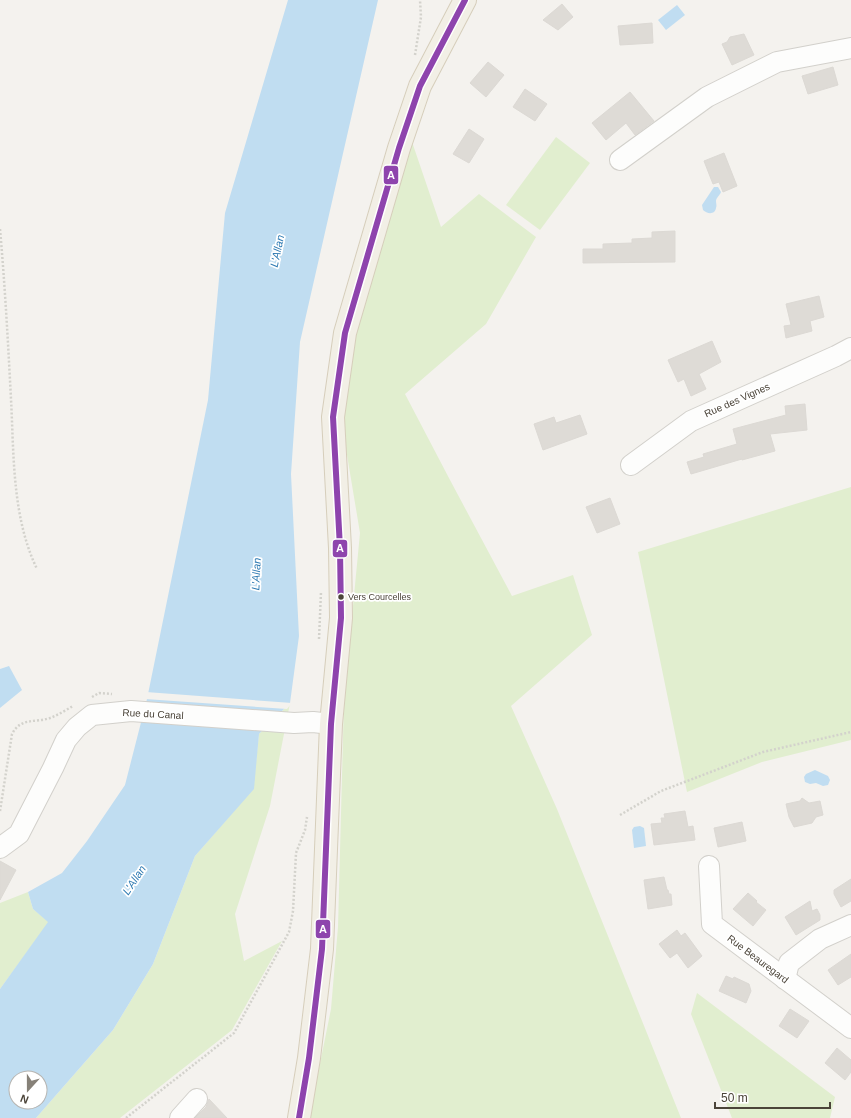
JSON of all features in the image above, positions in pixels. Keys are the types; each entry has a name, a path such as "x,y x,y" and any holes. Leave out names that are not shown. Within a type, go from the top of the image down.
{"main road":[{"path":"299,1118 309,1058 322,949 331,724 341,618 340,548 332,417 345,333 399,148 420,86 465,0"}],"street":[{"path":"620,160 706,98 777,62 851,48"},
{"name":"Rue des Vignes","path":"631,465 691,421 851,348"},
{"name":"Rue du Canal","path":"0,848 19,834 66,740 77,727 92,715 131,711 299,724 312,722 331,724"},
{"name":"Rue Beauregard","path":"709,866 712,924 851,1028"},
{"path":"785,979 789,963 820,939 851,925"},
{"path":"180,1118 198,1099"}],"path":[{"path":"0,229 5,288 14,472 20,520 30,556 37,569"},
{"path":"85,700 99,693 119,694"},
{"path":"0,811 12,734 16,727 24,722 51,718 78,704"},
{"path":"620,815 661,791 763,752 851,732"},
{"path":"126,1118 234,1032 289,932 293,910 296,853 305,830 308,816"}],"green space":[{"path":"410,136 441,227 479,194 536,237 486,324 405,394 512,596 573,575 592,635 511,706 557,809 681,1118 309,1118 331,1009 338,927 344,700 360,533 342,425 352,344"},
{"path":"556,137 590,163 540,230 506,205"},
{"path":"851,487 851,740 762,762 687,792 638,552"},
{"path":"290,703 270,806 235,914 244,961 282,941 232,1030 120,1118 36,1118 43,1110 48,1110 48,1104 113,1030 153,964 195,856 253,789 259,734"},
{"path":"28,892 33,909 49,922 0,989 0,903"},
{"path":"697,993 835,1097 830,1118 732,1118 691,1014"}],"water":[{"name":"L'Allan","path":"288,0 378,0 300,342 291,474 299,636 290,703 259,734 254,789 195,856 153,964 113,1030 48,1104 48,1070 8,1070 8,1110 43,1110 36,1118 0,1118 0,989 48,922 33,909 28,892 62,873 87,841 125,785 147,699 208,400 225,213"},
{"path":"677,5 685,15 666,30 658,20"},
{"path":"714,187 718,187 721,192 716,200 714,212 709,213 703,210 702,205"},
{"path":"9,666 22,690 0,708 0,669"},
{"path":"815,770 828,776 830,780 828,785 823,786 816,783 810,784 805,782 804,777 806,774"},
{"path":"640,826 644,828 646,846 634,848 632,830 634,827"}],"pier":[{"path":"146,692 292,703 287,709 145,699"}],"building":[{"path":"562,4 573,17 558,30 543,20"},
{"path":"652,23 653,43 620,45 618,26"},
{"path":"744,34 754,55 732,65 722,44 727,42 730,37"},
{"path":"488,62 504,75 486,97 470,83"},
{"path":"833,67 838,85 808,94 802,76"},
{"path":"525,89 547,104 535,121 513,107"},
{"path":"630,92 654,121 635,135 626,123 606,140 592,123"},
{"path":"469,129 484,139 469,163 453,154"},
{"path":"724,153 737,186 723,192 719,182 713,184 704,161"},
{"path":"675,231 675,262 583,263 583,249 603,249 603,244 632,243 632,239 652,238 652,232"},
{"path":"819,296 824,317 810,321 812,331 786,338 784,326 791,325 786,304"},
{"path":"712,341 721,362 699,374 706,389 691,396 684,379 678,382 668,360"},
{"path":"805,404 807,430 770,434 775,451 691,474 687,462 704,457 703,454 737,444 733,429 786,415 785,406"},
{"path":"580,415 587,434 543,450 534,424 554,417 556,423"},
{"path":"610,498 620,524 597,533 586,507"},
{"path":"802,798 809,803 820,801 823,815 816,817 812,823 794,827 789,817 786,804 800,801"},
{"path":"685,811 688,827 693,826 695,840 654,845 651,824 662,823 661,818 665,818 664,814"},
{"path":"742,822 746,841 718,847 714,828"},
{"path":"0,861 16,870 0,900"},
{"path":"664,877 667,890 669,894 671,894 672,905 648,909 644,880"},
{"path":"851,879 851,901 841,907 834,894 834,890"},
{"path":"748,893 766,910 753,926 733,909"},
{"path":"810,901 812,911 817,909 820,915 820,920 796,935 785,917"},
{"path":"677,930 681,936 685,933 702,956 688,968 677,953 670,958 659,944"},
{"path":"851,954 851,977 838,985 828,970"},
{"path":"726,976 733,979 734,977 749,984 751,991 746,1003 719,991"},
{"path":"790,1009 809,1021 797,1038 779,1026"},
{"path":"837,1048 851,1060 851,1072 845,1080 825,1063"},
{"path":"209,1099 227,1118 195,1118 206,1107"}],"transit line":[{"name":"A","path":"299,1118 309,1058 322,949 331,724 341,618 340,548 333,417 345,333 399,148 420,86 465,0"}],"place":[{"name":"Vers Courcelles","path":"341,597"}]}
